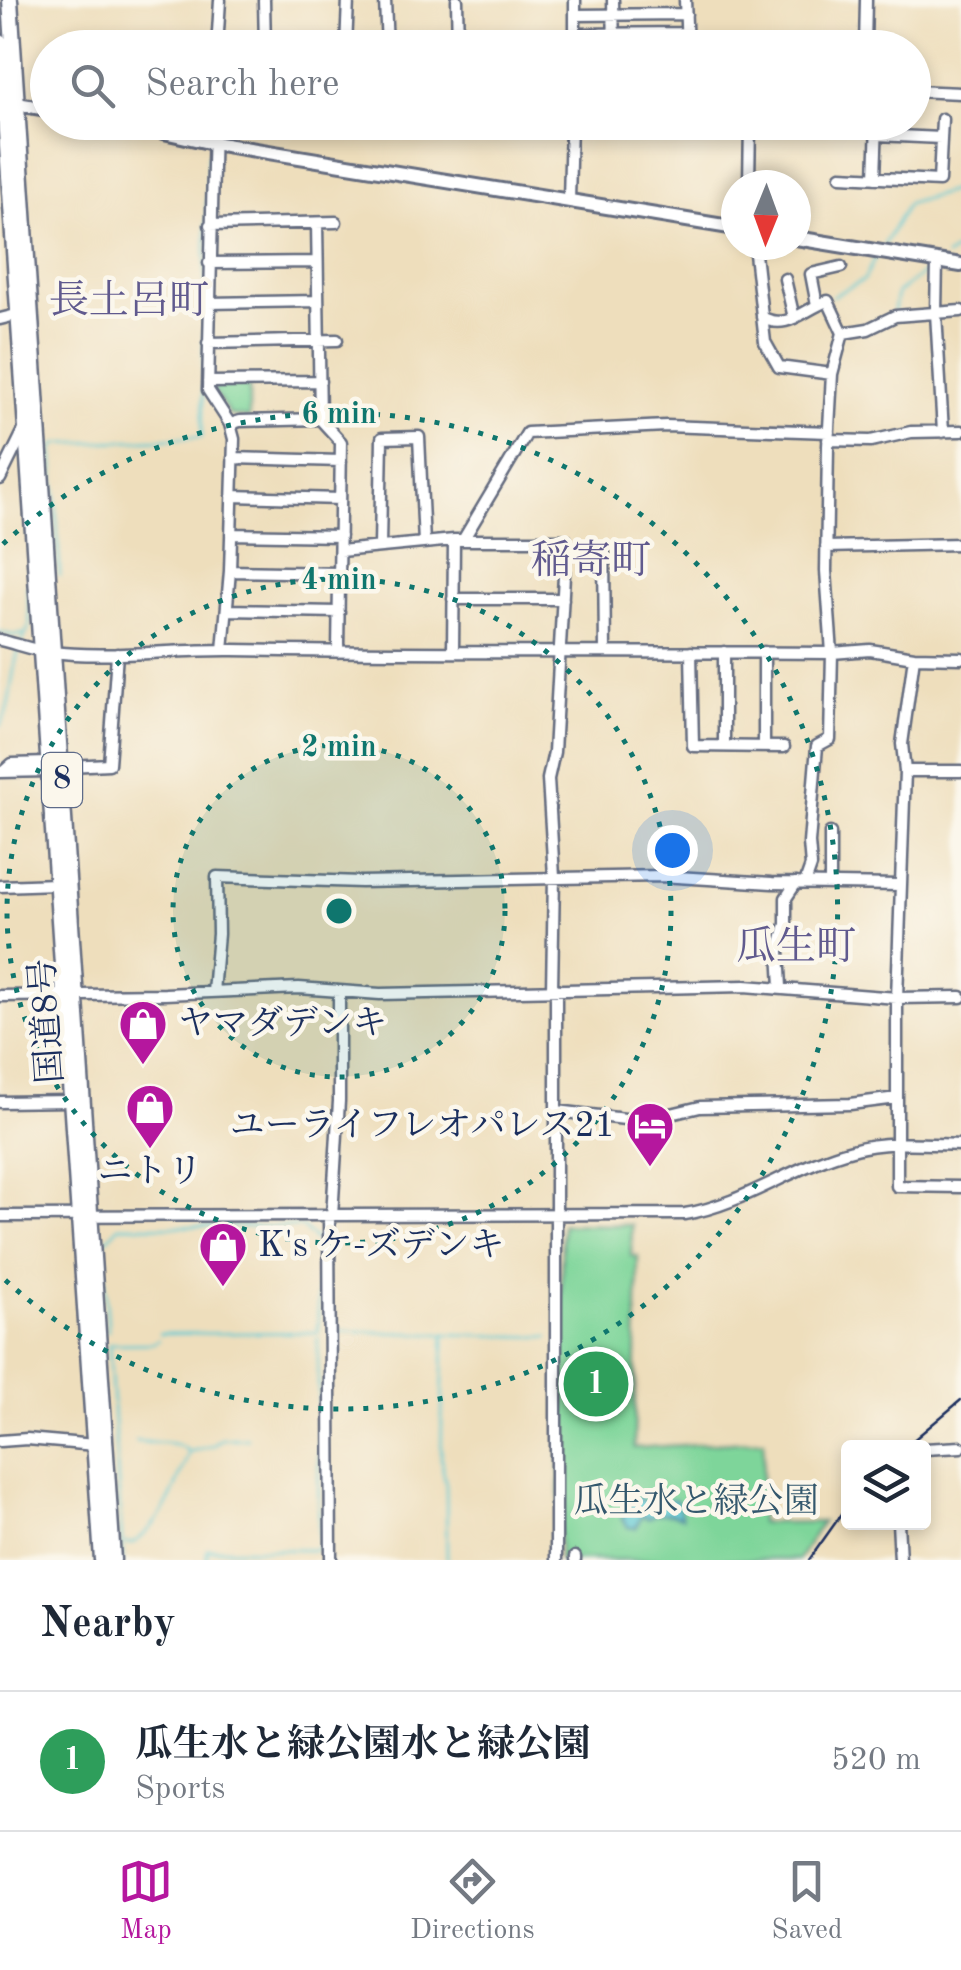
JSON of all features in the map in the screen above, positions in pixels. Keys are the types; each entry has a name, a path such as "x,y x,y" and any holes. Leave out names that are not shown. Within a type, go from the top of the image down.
{"highway":[{"name":"国道8号","path":"10,0 7,103 27,426 47,652 46,767 70,996 70,1101 85,1217 102,1560"},
{"name":"国道8号","path":"0,42 113,1560"}],"main road":[{"path":"200,140 721,226"},
{"path":"811,240 961,265"}],"street":[{"path":"218,30 220,0"},
{"path":"264,0 265,30"},
{"path":"347,30 348,0"},
{"path":"386,0 386,30"},
{"path":"458,0 458,30"},
{"path":"575,0 575,30"},
{"path":"613,0 614,30"},
{"path":"685,0 687,30"},
{"path":"865,30 866,0"},
{"path":"575,16 686,14"},
{"path":"931,92 961,93"},
{"path":"842,176 939,181 942,119"},
{"path":"931,137 941,138"},
{"path":"213,140 208,390 230,424 233,458 224,650"},
{"path":"569,201 571,140"},
{"path":"749,170 750,140"},
{"path":"874,178 876,140"},
{"path":"210,224 336,222"},
{"path":"317,223 320,420 341,442 338,652"},
{"path":"756,260 765,342 779,366 832,374"},
{"path":"936,261 943,432"},
{"path":"210,263 318,262"},
{"path":"817,305 811,274 841,267"},
{"path":"785,279 794,318"},
{"path":"208,303 318,301"},
{"path":"762,317 776,322 794,318 828,301 843,333 832,374 829,436 826,548 832,653 830,739 817,746 810,872 786,898 786,924 779,952 781,987"},
{"path":"843,333 868,329 893,316 961,311"},
{"path":"0,318 20,314"},
{"path":"208,342 337,340"},
{"path":"208,382 320,381"},
{"path":"230,424 320,420"},
{"path":"0,479 27,426"},
{"path":"453,652 459,540 527,433 666,426 872,441 912,432 961,431"},
{"path":"380,547 382,438 419,437 424,543"},
{"path":"233,458 341,460"},
{"path":"232,496 340,498"},
{"path":"231,534 340,536"},
{"path":"340,551 459,540 566,540 554,752 548,778 554,876 557,1111 556,1560"},
{"path":"826,548 961,544"},
{"path":"604,553 604,651"},
{"path":"230,571 339,574"},
{"path":"454,599 562,599"},
{"path":"227,610 339,612"},
{"path":"0,640 47,652 117,654 224,650 870,650 914,657 961,658"},
{"path":"691,652 693,746 784,747"},
{"path":"724,652 724,746"},
{"path":"764,652 764,747"},
{"path":"69,766 109,764 117,654"},
{"path":"914,657 902,744 905,771 897,998 897,1186 961,1188"},
{"path":"3,771 46,767"},
{"path":"905,771 961,771"},
{"path":"830,833 830,884"},
{"path":"213,992 218,934 216,877 362,882 661,876 900,885"},
{"path":"0,886 56,884"},
{"path":"0,996 312,988 340,992 781,987 897,998 961,996"},
{"path":"331,1560 331,1216 339,1101 340,992"},
{"path":"557,1111 642,1121 700,1107 850,1104 897,1098"},
{"path":"0,1102 70,1101"},
{"path":"0,1216 668,1216 701,1212 836,1155 862,1148 961,1145"},
{"path":"0,1442 27,1439 95,1445"},
{"path":"931,1448 961,1447"},
{"path":"898,1530 900,1560"}],"green space":[{"path":"216,385 249,385 249,418 230,415 213,390"},
{"name":"瓜生水と緑公園","path":"562,1224 632,1225 631,1256 638,1257 634,1448 764,1440 760,1523 822,1522 798,1560 559,1560"}],"water":[{"path":"638,1497 653,1507 676,1500 682,1517 665,1513 648,1518 641,1515 636,1528 628,1527 621,1517"}],"waterway":[{"path":"60,576 53,448 58,444 202,437 208,155"},
{"path":"884,245 907,204 961,188"},
{"path":"946,257 961,246"},
{"path":"832,296 864,280 876,256"},
{"path":"894,311 897,293 932,267"},
{"path":"22,643 30,624 27,586"},
{"path":"0,632 23,634"},
{"path":"0,726 19,650"},
{"path":"108,1331 103,1243 119,1226 302,1227 318,1243 318,1332 159,1334"},
{"path":"337,1331 442,1334"},
{"path":"447,1558 446,1485 441,1460 444,1334 549,1337"},
{"path":"207,1560 207,1549 316,1550 319,1546 318,1338"},
{"path":"123,1560 109,1344 158,1340"},
{"path":"126,1543 132,1544 143,1536 160,1515 189,1452 221,1439 247,1438"},
{"path":"136,1441 170,1443 188,1451"}],"railway":[{"path":"914,1440 961,1400"},
{"path":"809,1560 841,1515"}],"place":[{"name":"ヤマダデンキ","path":"143,1066"},
{"name":"ニトリ","path":"150,1150"},
{"name":"ユーライフレオパレス21","path":"650,1168"},
{"name":"K's ケ-ズデンキ","path":"223,1288"},
{"name":"瓜生水と緑公園水と緑公園","path":"596,1384"}],"district":[{"name":"長土呂町","path":"129,303"},
{"name":"稲寄町","path":"591,563"},
{"name":"瓜生町","path":"796,949"}]}
